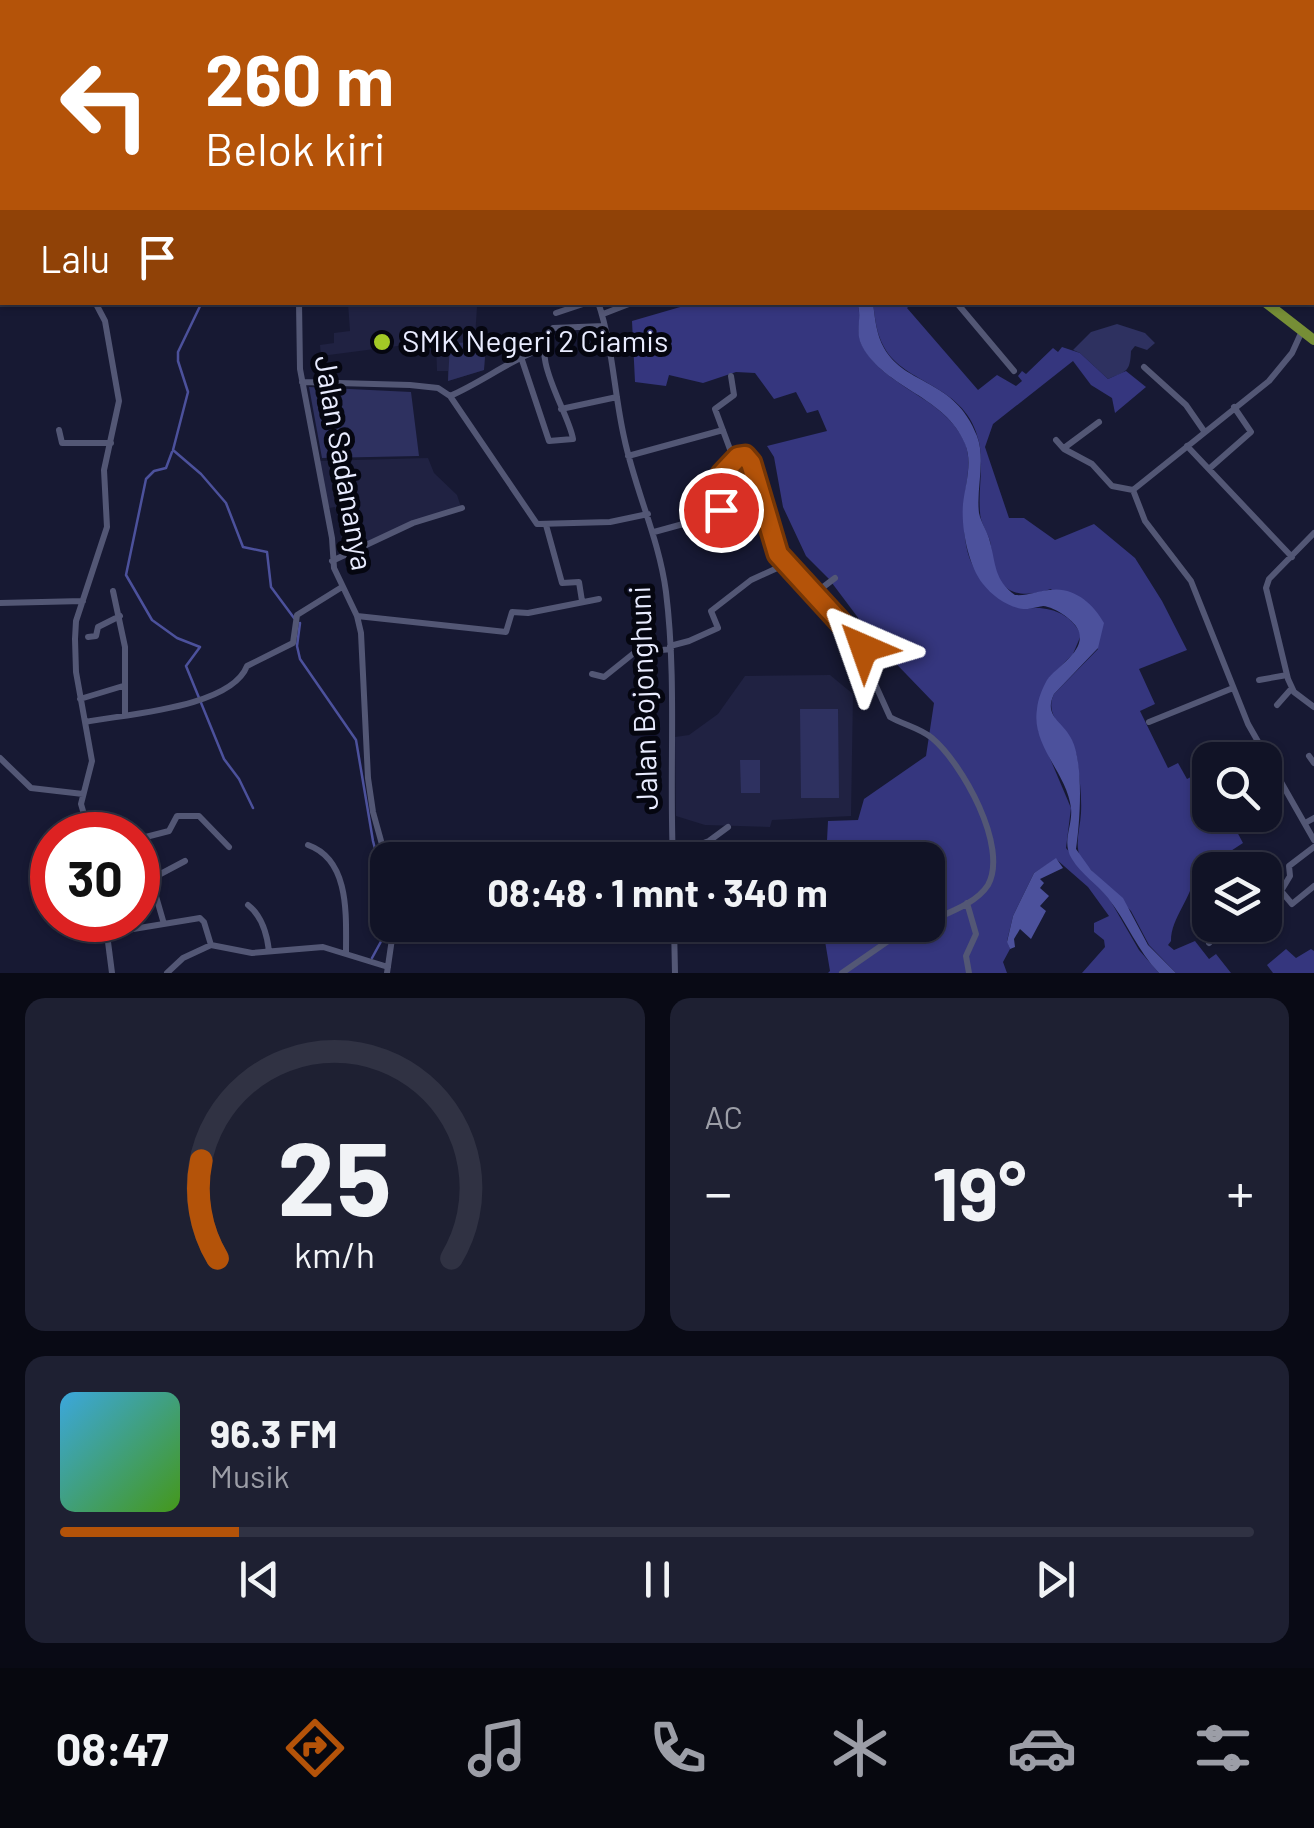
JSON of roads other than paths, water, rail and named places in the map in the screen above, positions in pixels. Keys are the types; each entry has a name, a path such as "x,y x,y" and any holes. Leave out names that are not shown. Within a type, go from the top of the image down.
{"highway":[{"path":"1269,305 1314,340"},
{"path":"1289,305 1297,327"}],"street":[{"path":"83,812 80,804 92,762 74,650 76,621 107,528 104,470 119,401 105,321 97,305"},
{"name":"Jalan Sadananya","path":"299,305 302,382 332,538 332,561 357,616 365,678 364,738 370,797 382,842"},
{"path":"556,313 580,305"},
{"name":"Jalan Bojonghuni","path":"599,305 628,456 654,532 666,593 671,647 673,842"},
{"path":"602,314 626,305"},
{"path":"959,305 1014,370"},
{"path":"545,348 522,356 522,360 551,442 574,437 550,378 545,348 550,328 604,326"},
{"path":"1056,440 1064,449 1087,460 1112,486 1133,490 1278,372 1297,327"},
{"path":"590,346 608,341"},
{"path":"450,396 483,381 499,368 522,360"},
{"path":"1144,367 1186,404 1204,431"},
{"path":"731,376 734,395 715,409 734,460"},
{"path":"302,382 438,388 450,396 533,521 546,525 610,522 648,514"},
{"path":"561,408 617,397"},
{"path":"1210,468 1252,432 1234,408"},
{"path":"1064,449 1099,422"},
{"path":"59,430 62,442 111,443"},
{"path":"628,456 723,430"},
{"path":"1187,446 1292,556"},
{"path":"654,532 724,508 721,478 734,460 745,456 751,463 778,554 864,648 887,714 922,730 939,744 986,819 992,837 993,872 984,890 945,914"},
{"path":"1133,490 1145,520 1191,581 1232,688 1264,756 1314,844 1288,866 1290,876 1282,889"},
{"path":"332,561 413,524 462,508"},
{"path":"546,525 562,583 578,582 582,602"},
{"path":"1314,533 1266,582 1287,675 1292,688 1314,707"},
{"path":"592,674 604,677 634,653 689,642 718,628 710,612 751,580 786,564"},
{"path":"814,594 836,578"},
{"path":"85,722 200,701 235,684 248,665 293,644 296,619 342,587"},
{"path":"112,590 125,649 125,714"},
{"path":"357,616 506,632 512,612 528,614 599,599"},
{"path":"0,603 83,600"},
{"path":"88,637 96,636 98,627 120,616"},
{"path":"1258,680 1287,675"},
{"path":"80,699 123,686"},
{"path":"1149,722 1232,688"},
{"path":"1277,704 1292,688"},
{"path":"0,758 31,788 84,794"},
{"path":"160,832 168,830 177,816 199,816 229,848"},
{"path":"1305,823 1314,818"},
{"path":"707,842 728,826"},
{"path":"308,844 325,853 335,865 346,910 346,953"},
{"path":"160,874 184,861"},
{"path":"1282,892 1292,904 1314,886"},
{"path":"967,903 976,934 966,956 969,973"},
{"path":"248,905 267,932 269,951"},
{"path":"160,910 164,924"},
{"path":"160,925 202,918 211,945"},
{"path":"110,942 112,973"},
{"path":"167,973 183,958 211,945 241,953 323,946 388,970 392,942"},
{"path":"674,942 675,973"},
{"path":"842,973 887,942"}],"waterway":[{"path":"201,305 178,352 188,392 173,450 226,503 243,547 267,552 271,587 294,618"},
{"path":"172,452 166,468 154,471 146,479 126,575 152,620 177,638 200,647 186,666 224,759 253,808"},
{"path":"300,623 300,659 356,740 373,842"},
{"path":"372,958 381,942"}],"place":[{"name":"SMK Negeri 2 Ciamis","path":"382,342"}]}
